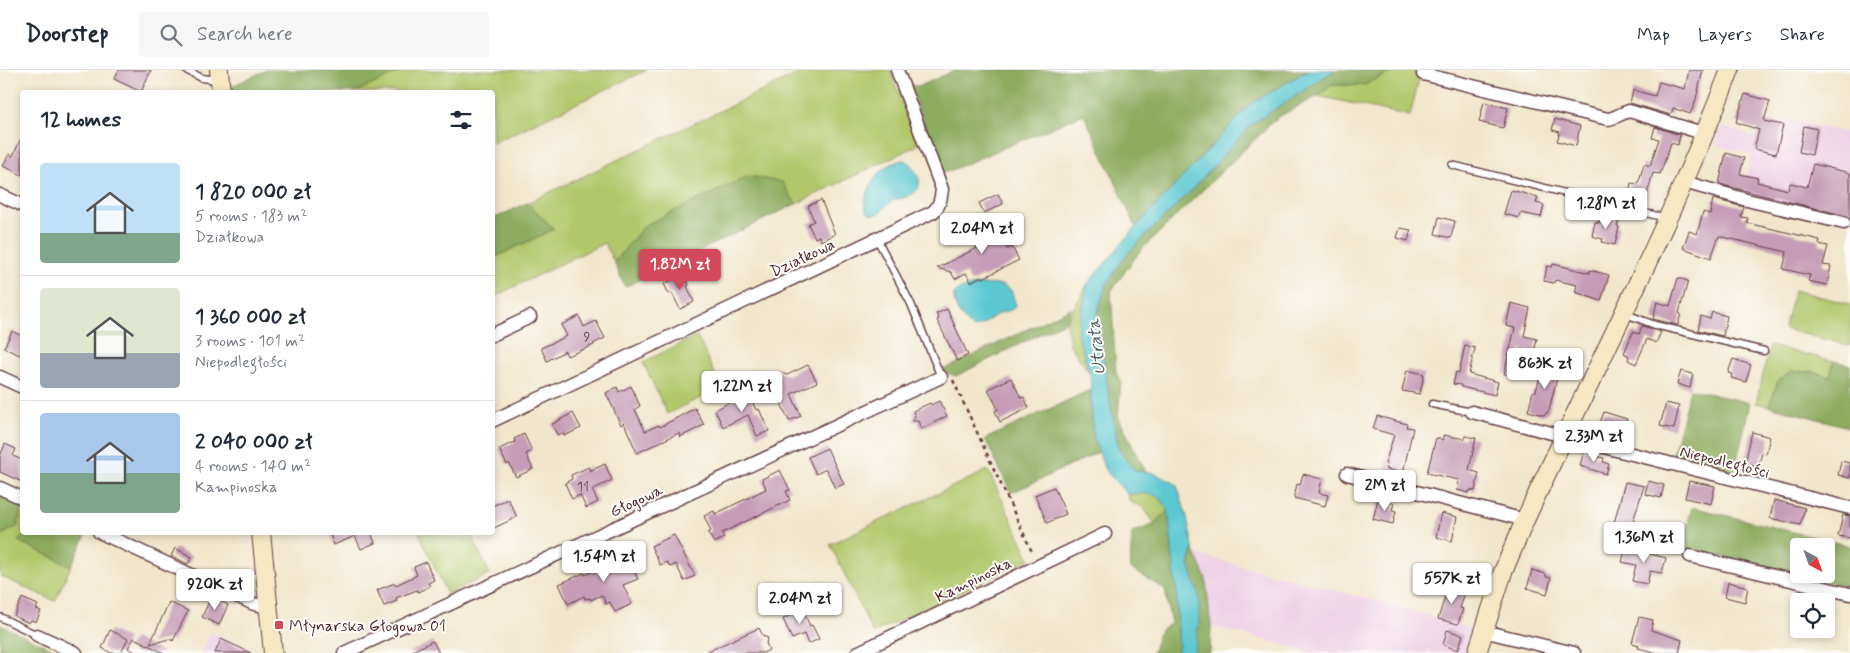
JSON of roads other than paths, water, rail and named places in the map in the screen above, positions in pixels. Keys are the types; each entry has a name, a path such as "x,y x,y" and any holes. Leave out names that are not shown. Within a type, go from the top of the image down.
{"main road":[{"path":"1476,653 1503,572 1525,520 1668,219 1706,134 1730,70"},
{"path":"261,535 273,653"}],"street":[{"name":"Działkowa","path":"495,420 877,239 938,208 942,189 897,70"},
{"path":"1423,74 1608,119 1615,118 1622,112 1629,111 1706,134"},
{"path":"1684,182 1747,200 1844,223"},
{"path":"0,195 20,205"},
{"path":"495,334 530,317"},
{"path":"0,377 20,386"},
{"name":"Głogowa","path":"344,653 941,377"},
{"name":"Niepodległości","path":"1472,412 1850,508"},
{"path":"1347,474 1525,520"},
{"path":"0,488 20,497"},
{"name":"Kampinoska","path":"857,653 1105,534"},
{"path":"105,535 254,604 268,607"},
{"path":"1690,556 1850,594"},
{"path":"1482,631 1574,653"},
{"path":"37,635 76,653"}],"lane":[{"path":"186,70 202,78 220,81"},
{"path":"1452,165 1668,219"},
{"path":"877,239 911,304 941,377"},
{"path":"1623,312 1655,325 1764,351"},
{"path":"1432,404 1472,412"},
{"path":"0,617 37,635"}],"water":[{"name":"Utrata","path":"1308,70 1335,70 1252,124 1188,194 1124,257 1105,287 1097,315 1119,450 1135,471 1151,472 1173,482 1177,486 1187,517 1193,548 1189,565 1199,596 1199,622 1194,653 1177,653 1179,647 1176,586 1168,510 1160,499 1151,494 1127,494 1105,470 1093,436 1090,374 1077,333 1088,283 1136,227 1251,104"},
{"path":"903,160 907,161 916,172 919,181 917,189 909,196 890,202 878,214 870,214 865,203 871,185 885,168"},
{"path":"1002,285 1011,290 1016,306 998,314 980,326 972,328 957,309 954,294 970,286"}],"place":[{"name":"Młynarska Głogowa 01","path":"279,625"}]}
